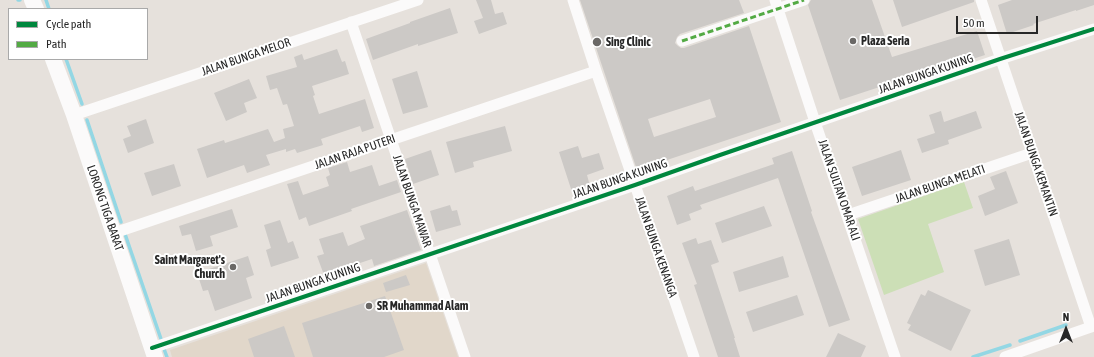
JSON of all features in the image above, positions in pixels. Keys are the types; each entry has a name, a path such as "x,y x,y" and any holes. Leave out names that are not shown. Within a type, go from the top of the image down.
{"main road":[{"name":"LORONG TIGA BARAT","path":"54,60 114,233 153,353"}],"street":[{"name":"JALAN BUNGA MELOR","path":"74,115 418,0"},
{"name":"JALAN BUNGA KENANGA","path":"573,0 694,357"},
{"path":"682,40 777,4 804,0"},
{"name":"JALAN BUNGA KEMANTIN","path":"981,0 1092,327"},
{"name":"JALAN SULTAN OMAR ALI","path":"777,4 815,122 848,215 895,357"},
{"name":"JALAN BUNGA MAWAR","path":"351,22 465,357"},
{"name":"JALAN BUNGA KUNING","path":"153,353 430,254 1000,59 1094,29"},
{"name":"JALAN RAJA PUTERI","path":"114,233 596,71"},
{"name":"JALAN BUNGA MELATI","path":"848,215 1032,153"},
{"path":"1005,357 1092,327"}],"shaded area":[{"name":"SR Muhammad Alam","path":"426,263 458,357 172,357 170,350"}],"green space":[{"path":"964,182 973,208 928,224 944,272 884,295 858,219"}],"building":[{"path":"476,0 491,0 495,14 503,12 507,24 479,34 474,21 483,18"},
{"path":"580,0 739,0 744,13 680,34 675,43 681,48 684,48 749,26 781,122 637,170","holes":["710,99 716,117 654,137 648,119"]},
{"name":"Plaza Seria","path":"811,0 872,0 892,57 977,31 985,55 914,78 913,76 840,100 808,5"},
{"path":"893,0 974,0 974,2 902,27"},
{"path":"1012,0 1094,0 1094,5 1033,24 1034,25 1007,34 998,5"},
{"path":"450,8 458,33 418,46 418,44 373,60 366,39"},
{"path":"337,49 342,62 345,61 349,74 312,86 315,95 313,96 319,114 365,99 374,128 362,132 360,126 321,139 323,145 297,153 295,149 286,152 286,149 266,155 270,165 247,173 244,165 207,178 197,149 224,140 225,143 268,129 274,142 285,138 283,129 294,126 287,104 283,105 277,88 270,90 266,76 297,67 294,57 302,54 304,60"},
{"path":"417,71 428,107 403,114 392,79"},
{"path":"249,79 257,98 244,103 247,112 226,121 214,93"},
{"path":"941,111 944,122 976,111 982,128 948,140 949,144 922,153 917,139 935,133 929,115"},
{"path":"146,119 154,143 128,153 123,139 131,136 127,126"},
{"path":"505,126 512,151 473,162 474,167 455,173 446,142"},
{"path":"578,146 582,158 599,153 604,169 587,175 590,186 572,192 559,152"},
{"path":"431,150 439,175 413,184 405,159"},
{"path":"901,150 911,180 862,196 852,167"},
{"path":"792,151 812,211 811,212 850,320 829,327 778,178 700,205 702,209 689,214 691,220 677,225 667,196 693,186 695,191 774,164 772,158"},
{"path":"347,162 350,172 372,165 379,186 397,180 401,192 351,209 352,211 309,226 306,217 299,220 287,184 298,181 303,195 329,186 326,177 330,175 328,168"},
{"path":"174,164 181,186 152,196 144,173"},
{"path":"1006,171 1018,203 985,216 978,196 995,189 990,177"},
{"path":"450,205 452,211 457,210 461,225 436,232 430,211"},
{"path":"764,206 772,226 722,243 715,223"},
{"path":"232,209 238,227 210,236 213,246 196,251 191,234 182,236 179,226"},
{"path":"407,210 421,250 374,266 372,259 324,275 317,256 324,254 319,239 343,232 348,246 365,239 360,226"},
{"path":"280,220 288,243 293,241 299,258 271,267 266,250 271,248 264,225"},
{"path":"696,238 698,244 711,240 719,262 711,265 740,357 718,357 694,285 697,284 682,243"},
{"path":"1009,239 1020,275 985,286 974,250"},
{"path":"248,256 254,275 246,278 252,298 215,311 208,290 203,291 197,273"},
{"path":"783,256 789,277 739,292 733,272"},
{"path":"406,275 410,285 386,292 383,283"},
{"path":"928,290 971,310 951,351 908,330 911,325 907,323 921,294 925,296"},
{"path":"797,295 804,315 753,332 746,312"},
{"path":"385,296 404,350 384,357 313,357 302,323"},
{"path":"284,326 295,357 254,357 248,339"},
{"path":"838,333 866,346 861,357 826,357"}],"waterway":[{"path":"46,0 49,8"},
{"path":"66,60 82,104"},
{"path":"87,120 121,222"},
{"path":"125,234 161,339"},
{"path":"1020,341 1066,325"},
{"path":"973,357 1010,345"},
{"path":"164,349 167,357"}],"marked path":[{"path":"682,41 804,0"}],"cycle path":[{"path":"152,348 635,185 1000,59 1094,29"}],"place":[{"name":"Plaza Seria","path":"853,41"},
{"name":"Sing Clinic","path":"597,42"},
{"name":"Saint Margaret's Church","path":"233,267"},
{"name":"SR Muhammad Alam","path":"369,306"}]}
